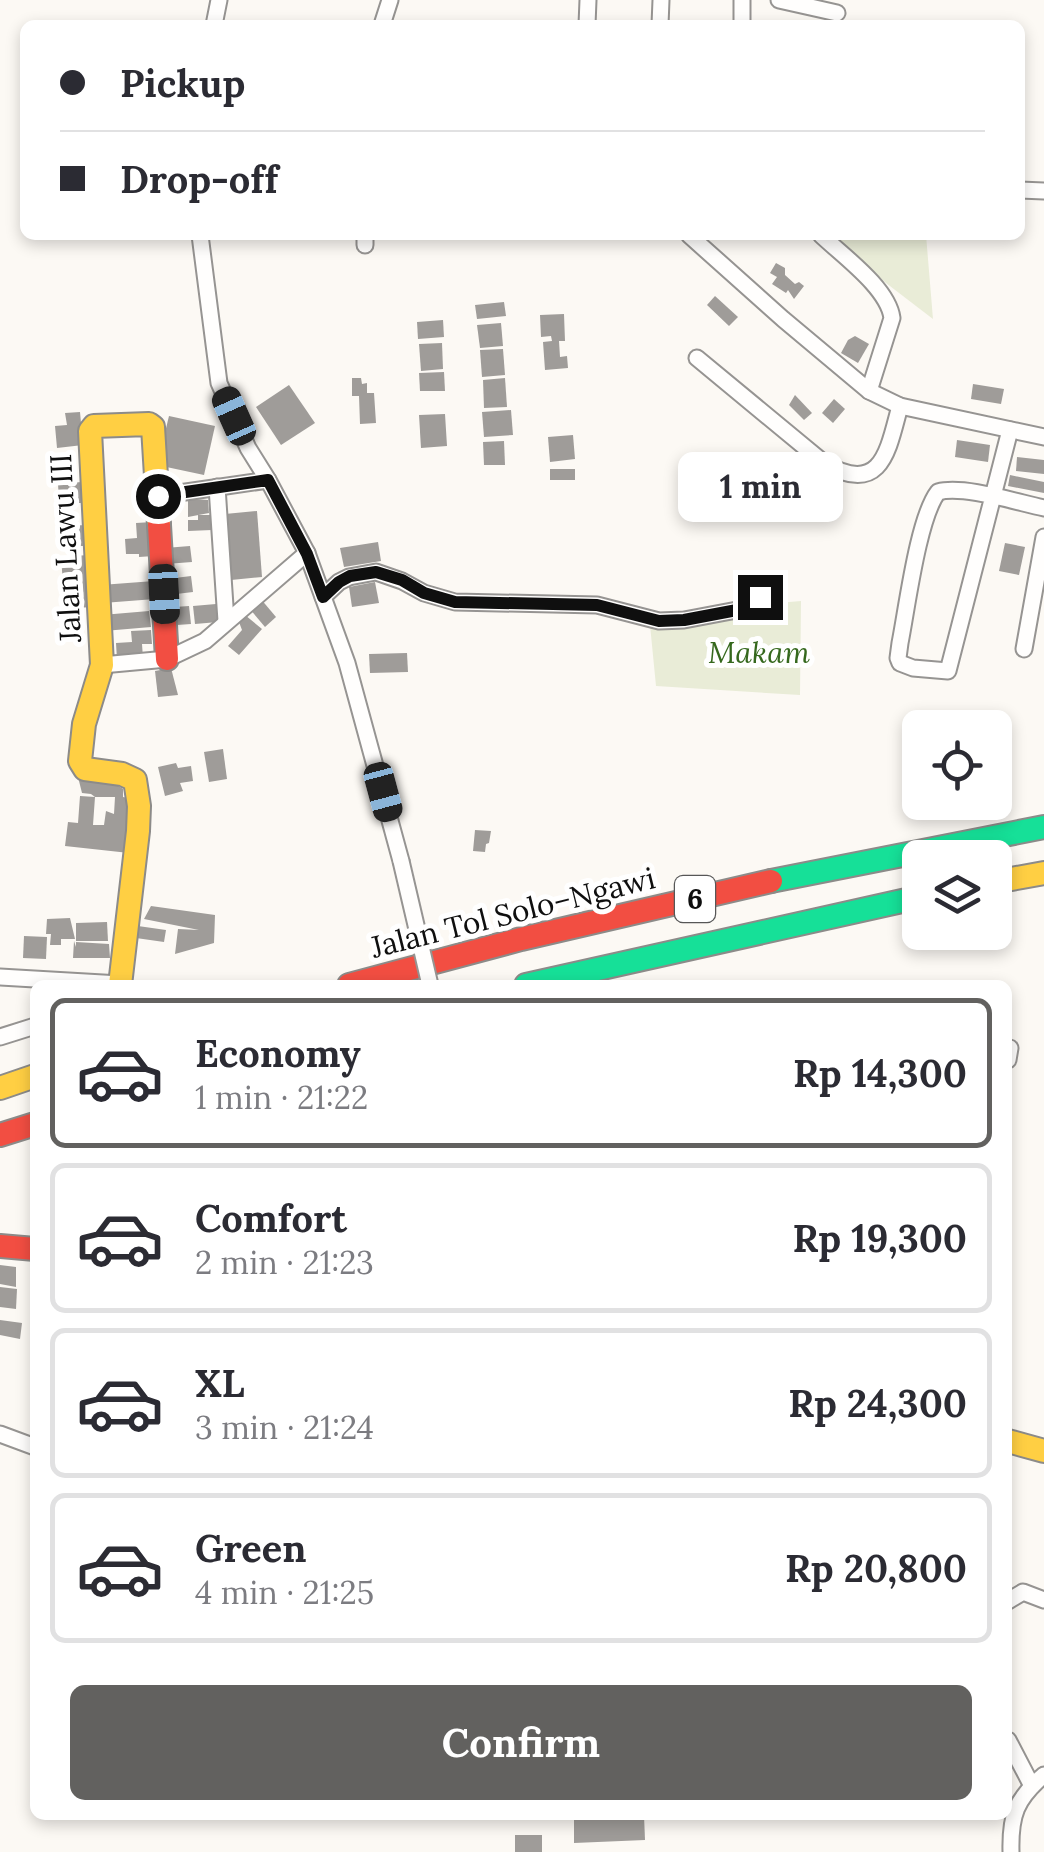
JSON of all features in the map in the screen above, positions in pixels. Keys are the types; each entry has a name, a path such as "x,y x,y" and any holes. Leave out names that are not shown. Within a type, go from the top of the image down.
{"main road":[{"name":"Jalan Lawu III","path":"121,980 141,816 135,780 122,774 85,770 80,761 84,724 102,665 91,428 151,425 158,496"},
{"path":"158,496 167,659"},
{"name":"Jalan Tol Solo–Ngawi","path":"366,980 447,957 715,894 1044,827"},
{"path":"1012,879 1044,873"},
{"name":"6","path":"548,980 902,901"},
{"path":"0,1088 30,1078"},
{"path":"0,1136 30,1126"},
{"path":"0,1246 30,1249"},
{"path":"1012,1442 1044,1450"}],"street":[{"path":"779,0 836,14"},
{"path":"201,240 219,383 248,448 307,554 347,663 402,861 429,980"},
{"path":"695,240 869,391 907,408 1044,437"},
{"path":"706,249 714,240"},
{"path":"826,240 890,306 892,318 869,391"},
{"path":"697,358 844,474 865,473 886,458 907,408"},
{"path":"1010,430 992,497 948,671 900,663 899,649 919,545 929,508 938,492 963,491 992,497 1044,508"},
{"path":"158,496 268,480"},
{"path":"218,487 226,621"},
{"path":"1024,648 1044,537"},
{"path":"102,665 167,659 206,641 307,554"},
{"path":"323,597 350,576 376,572 455,602 597,605 659,621 750,607 760,597"},
{"path":"0,977 45,980"},
{"path":"0,1037 30,1028"},
{"path":"0,1434 30,1446"},
{"path":"1012,1599 1024,1592 1044,1600"},
{"path":"1011,1852 1017,1806 1038,1780 1012,1745"}],"green space":[{"path":"838,240 926,240 933,319"},
{"name":"Makam","path":"801,601 800,695 656,686 650,625 754,613 766,604"}],"building":[{"path":"776,263 785,268 785,275 795,284 804,286 794,299 788,290 786,293 772,284 777,277 770,273"},
{"path":"715,296 738,317 729,326 707,305"},
{"path":"504,302 506,316 477,319 475,305"},
{"path":"564,314 565,341 559,341 560,357 567,356 568,368 545,370 543,342 552,341 551,336 541,337 540,315"},
{"path":"443,320 444,337 418,339 417,322"},
{"path":"501,323 503,346 480,348 477,325"},
{"path":"855,336 869,344 858,363 841,353"},
{"path":"442,343 443,369 421,371 419,344"},
{"path":"503,349 505,375 482,377 480,350"},
{"path":"444,372 445,391 420,391 419,373"},
{"path":"352,378 361,378 362,384 367,383 367,393 374,393 376,423 360,424 359,396 352,396"},
{"path":"505,378 507,407 484,408 483,380"},
{"path":"973,384 1004,389 1001,404 971,399"},
{"path":"289,385 315,423 281,445 256,407"},
{"path":"795,395 812,413 804,420 789,405"},
{"path":"834,399 845,409 833,423 822,413"},
{"path":"511,410 513,435 484,437 482,412"},
{"path":"80,412 83,445 57,448 55,426 67,425 65,413"},
{"path":"445,414 447,446 421,448 419,415"},
{"path":"169,416 215,426 204,475 157,465"},
{"path":"573,435 575,459 550,462 548,437"},
{"path":"957,440 990,445 988,462 955,457"},
{"path":"504,441 505,465 484,465 483,442"},
{"path":"1017,457 1044,460 1044,474 1016,471"},
{"path":"550,469 575,469 575,480 550,480"},
{"path":"1010,475 1044,482 1044,493 1008,486"},
{"path":"85,482 85,503 59,503 58,483"},
{"path":"188,500 208,500 209,513 188,517"},
{"path":"257,511 262,577 231,580 225,514"},
{"path":"198,515 211,515 212,530 188,531 188,520 198,520"},
{"path":"152,522 154,556 126,554 125,539 137,538 136,523"},
{"path":"88,525 88,546 61,546 61,526"},
{"path":"378,542 381,561 344,567 340,548"},
{"path":"1005,543 1025,547 1019,575 999,571"},
{"path":"190,546 192,562 166,564 165,548"},
{"path":"88,555 91,607 65,609 61,557"},
{"path":"191,576 193,592 168,595 167,579"},
{"path":"154,581 155,599 103,603 101,585"},
{"path":"375,582 379,603 352,607 349,587"},
{"path":"260,598 276,617 265,627 249,608"},
{"path":"216,604 218,622 195,624 193,606"},
{"path":"189,606 191,624 177,625 175,607"},
{"path":"149,611 151,627 104,631 102,615"},
{"path":"245,615 262,629 239,655 228,646 242,630 239,622"},
{"path":"151,630 152,644 142,644 143,658 117,660 116,643 132,642 131,631"},
{"path":"407,653 408,672 370,673 369,654"},
{"path":"171,668 178,695 158,697 155,671"},
{"path":"223,749 227,779 209,782 204,752"},
{"path":"176,763 178,768 191,766 193,781 180,783 183,791 165,796 158,767"},
{"path":"78,777 106,778 123,789 123,797 128,798 127,814 135,817 129,853 65,846 68,822 78,823 80,796 95,797 82,793","holes":["95,797 115,797 114,814 106,811 104,825 93,825"]},
{"path":"475,830 491,831 485,852 473,851"},
{"path":"151,906 215,915 214,943 175,954 178,929 199,930 144,919"},
{"path":"70,918 75,939 61,939 61,945 50,945 47,919"},
{"path":"107,922 108,941 76,941 76,923"},
{"path":"138,926 166,930 164,942 136,938"},
{"path":"24,936 47,937 46,959 23,958"},
{"path":"74,941 76,947 76,942 109,944 110,958 73,958"},
{"path":"0,1265 16,1267 16,1287 0,1284"},
{"path":"0,1287 17,1289 16,1309 0,1307"},
{"path":"0,1320 22,1323 20,1339 0,1335"},
{"path":"574,1820 644,1820 645,1840 574,1843"},
{"path":"515,1835 542,1835 542,1852 515,1852"}],"traffic: fast":[{"path":"771,881 1044,827"},
{"path":"548,980 902,901"}],"traffic: slow":[{"path":"121,980 138,831 135,780 122,774 85,769 80,761 84,724 102,665 90,431 94,426 153,427 159,525"},
{"path":"1012,879 1044,873"},
{"path":"0,1088 30,1078"},
{"path":"1012,1442 1044,1451"}],"traffic: jam":[{"path":"159,525 167,659"},
{"path":"368,980 521,939 771,881"},
{"path":"0,1135 30,1126"},
{"path":"0,1246 30,1249"}],"route":[{"path":"158,496 268,480 307,554 323,597 350,576 376,572 455,602 597,605 659,621 750,607 760,597"}]}
